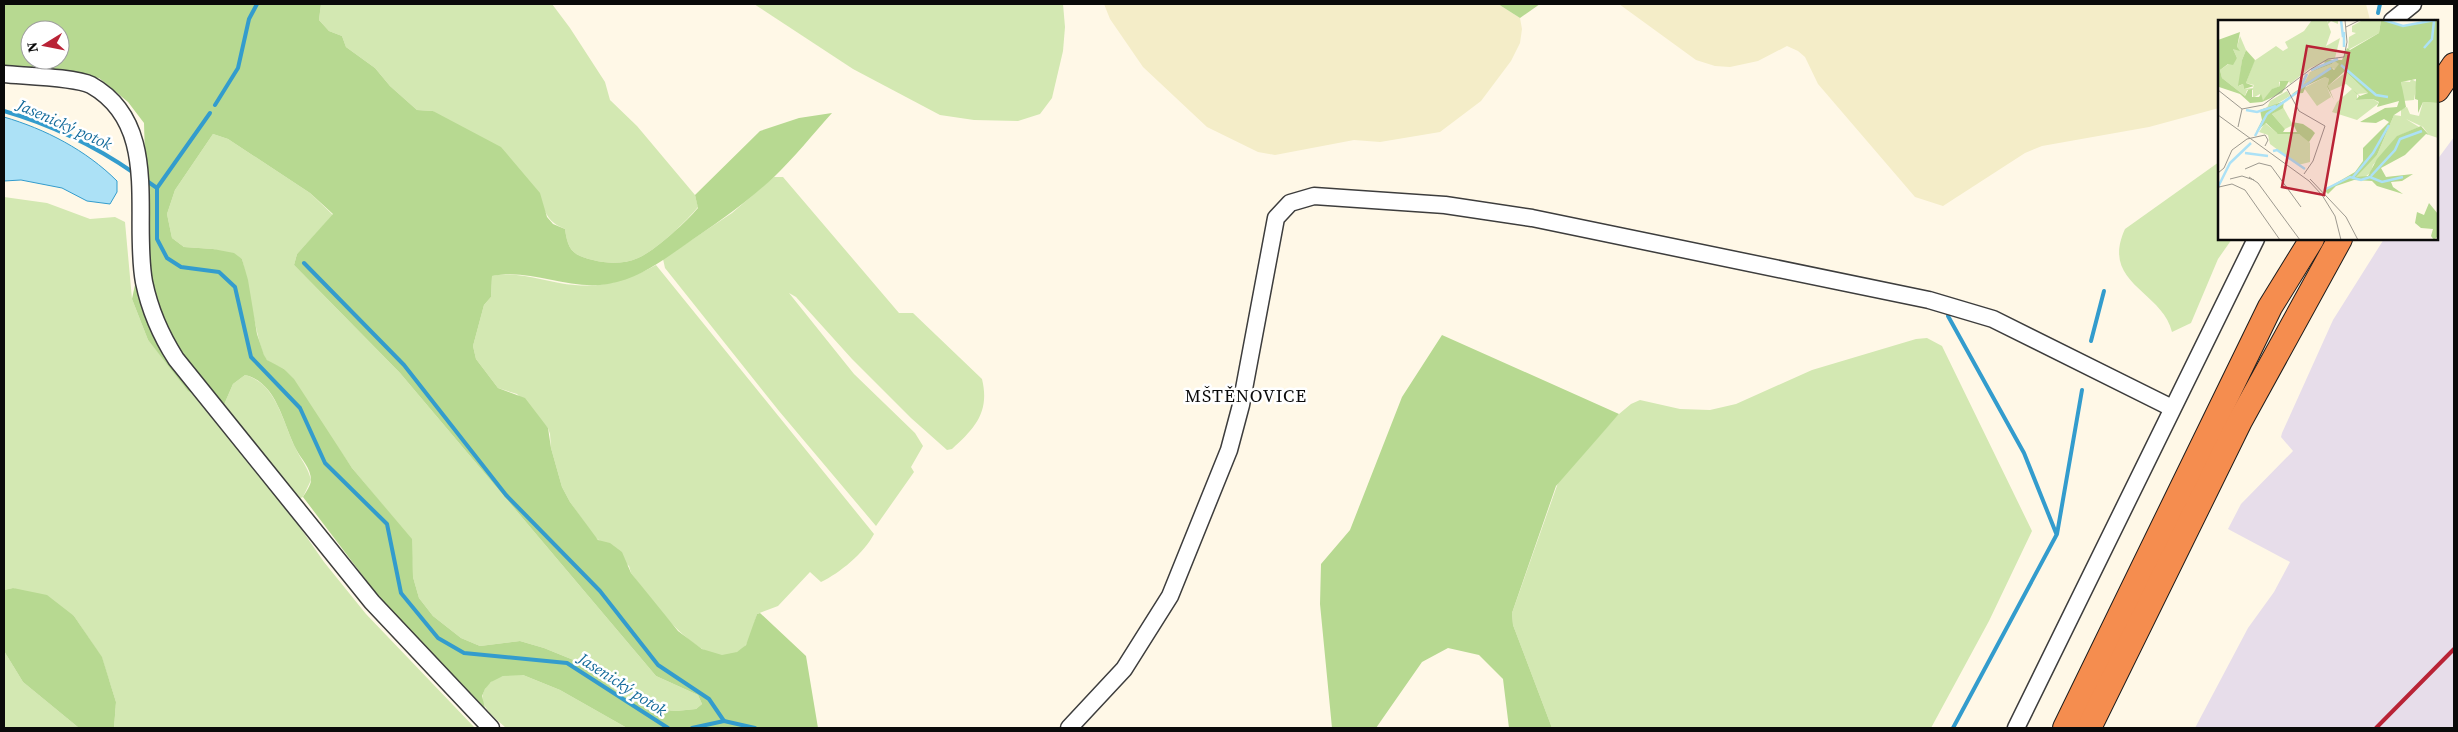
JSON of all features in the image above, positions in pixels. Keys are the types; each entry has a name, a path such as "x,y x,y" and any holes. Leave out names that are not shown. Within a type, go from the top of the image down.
{"highway":[{"path":"2438,78 2454,60"},
{"path":"2438,89 2454,65"},
{"path":"2065,728 2270,307 2311,240"},
{"path":"2088,728 2240,421 2339,240"}],"street":[{"path":"2393,20 2413,4"},
{"path":"4,74 90,84 110,100 128,123 139,162 141,189 140,238 144,280 151,312 161,336 176,359 372,602 491,728"},
{"path":"1069,728 1124,668 1170,596 1229,450 1241,405 1276,218 1290,203 1306,198 1314,196 1445,205 1532,218 1929,300 1993,319 2172,408"},
{"path":"2016,728 2256,240"}],"shaded area":[{"path":"1104,4 1498,4 1520,18 1522,29 1520,43 1511,61 1481,101 1440,132 1380,142 1354,140 1275,155 1258,152 1207,127 1143,67 1110,19"},
{"path":"1619,4 2366,4 2370,20 2218,20 2218,108 2149,127 2042,146 2025,153 1943,206 1915,197 1818,84 1805,57 1798,51 1787,46 1758,61 1730,67 1715,66 1696,60"},
{"path":"2454,137 2454,728 2195,728 2248,628 2274,592 2290,562 2228,529 2241,504 2293,451 2281,437 2282,433 2333,320 2383,240 2438,240 2438,159"}],"green space":[{"path":"4,4 321,4 319,20 329,31 342,36 346,47 375,68 390,86 417,110 433,111 501,147 540,193 547,217 553,224 565,229 570,247 576,254 610,263 638,258 670,236 698,208 695,195 760,131 799,118 832,113 781,170 751,197 673,253 638,274 619,282 593,285 579,285 521,275 492,276 491,297 484,305 473,346 476,359 498,388 525,398 548,428 551,448 562,487 570,502 598,540 610,543 622,552 631,573 678,631 702,649 722,655 737,652 746,645 757,614 760,613 806,656 818,728 627,728 560,690 523,675 503,676 491,682 482,696 485,708 382,601 303,497 311,482 311,476 296,449 278,405 265,386 256,379 245,375 233,384 223,407 188,391 148,340 132,299 147,227 144,123 128,102 99,78 23,70 70,70 70,20 20,20 20,70 4,68","holes":["213,134 228,139 310,193 333,214 297,254 294,265 400,373 656,676 698,695 702,704 696,709 676,711 655,709 623,696 576,661 520,641 480,646 461,638 433,616 419,598 413,577 412,539 352,468 294,379 284,369 267,360 264,355 257,334 248,280 242,259 234,253 184,247 172,238 167,214 175,190"]},
{"path":"321,4 552,4 605,82 610,100 637,126 695,195 698,207 670,236 638,258 610,263 576,254 570,247 565,229 551,221 543,207 433,111 417,110 390,86 375,68 346,47 342,36 329,31 319,20"},
{"path":"754,4 1063,4 1065,27 1063,51 1052,98 1040,114 1018,121 974,120 940,115 853,69"},
{"path":"1498,4 1540,4 1520,18"},
{"path":"213,134 228,139 310,193 333,215 297,254 294,265 400,373 656,676 698,695 702,704 696,709 676,711 655,709 623,696 576,661 520,641 480,646 461,638 433,616 419,598 413,577 411,539 352,468 284,369 267,360 256,329 242,259 213,249 184,247 172,238 167,214 175,190"},
{"path":"2218,163 2218,240 2231,240 2218,259 2191,323 2172,332 2166,318 2157,306 2126,275 2120,262 2119,247 2125,229"},
{"path":"774,177 783,177 899,313 913,313 982,379 984,401 979,418 968,434 952,449 947,450 911,418 852,359 796,297 789,293 854,374 915,433 923,446 911,467 914,472 876,526 779,411 665,268 663,259 732,213"},
{"path":"4,197 47,203 90,219 115,217 125,222 132,299 148,340 290,513 324,562 366,614 475,728 114,728 116,702 102,658 74,616 13,588 4,590"},
{"path":"656,265 874,534 858,555 836,573 821,582 810,572 778,606 757,614 747,643 731,655 715,654 698,646 681,633 651,600 631,573 629,566 594,536 570,502 562,487 551,448 548,428 517,394 498,388 476,359 473,346 484,305 491,297 492,276 513,275 586,286 607,284 627,278"},
{"path":"1442,335 1619,414 1556,486 1512,613 1513,625 1552,728 1509,728 1503,679 1479,655 1448,648 1422,662 1376,728 1332,728 1320,604 1321,564 1350,530 1402,397"},
{"path":"1927,338 1942,346 2032,531 1989,621 1931,728 1552,728 1513,625 1512,613 1559,480 1619,414 1631,404 1640,400 1680,409 1710,410 1736,404 1812,370 1916,339"},
{"path":"245,375 256,379 265,386 278,406 291,439 311,480 303,497 296,500 223,407 233,384"},
{"path":"13,588 47,595 74,616 102,657 116,702 114,728 79,728 23,682 4,651 4,590"},
{"path":"4,651 23,682 79,728 4,728"},
{"path":"508,675 523,675 560,690 627,728 506,728 486,708 482,698 483,693 493,680"}],"water":[{"path":"4,117 50,134 78,150 105,170 117,181 117,192 110,204 87,201 62,188 21,180 4,181"}],"waterway":[{"path":"215,105 238,68 249,19 257,4"},
{"path":"2378,13 2380,4"},
{"name":"Jasenický potok","path":"4,111 38,122 71,137 104,154 134,173"},
{"path":"157,188 210,113"},
{"name":"Jasenický potok","path":"144,179 157,188 157,239 167,258 181,267 219,272 235,287 251,357 300,408 325,463 387,524 401,593 438,638 464,653 567,663 668,728"},
{"path":"304,263 404,365 506,495 600,591 658,665 709,699 724,721"},
{"path":"2091,341 2104,291"},
{"path":"1948,316 2024,453 2056,533"},
{"path":"1953,728 2057,534 2082,390"},
{"name":"Jasenický potok","path":"692,728 724,721 755,728"}],"railway":[{"path":"2376,728 2454,649"}],"district":[{"name":"MŠTĚNOVICE","path":"1246,395"}]}
